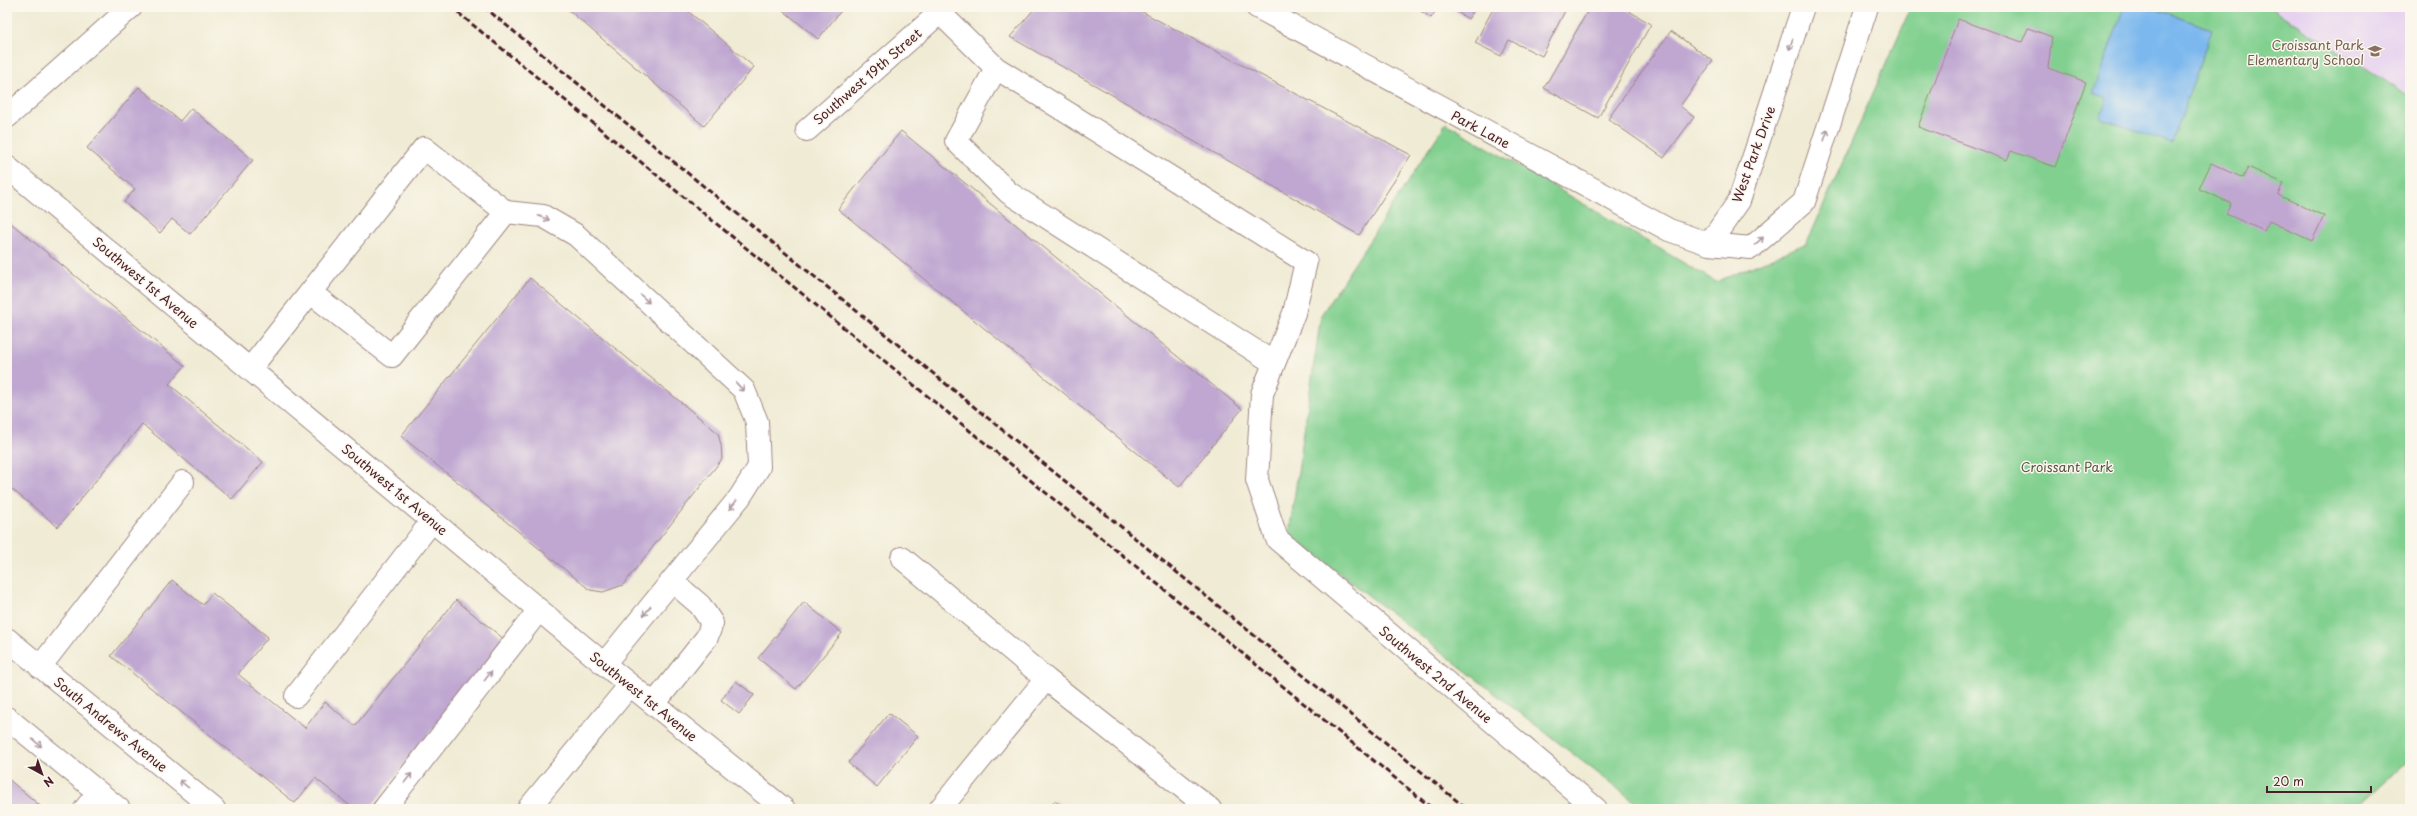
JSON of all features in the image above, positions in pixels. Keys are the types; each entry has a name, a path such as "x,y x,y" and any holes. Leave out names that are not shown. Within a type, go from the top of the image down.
{"street":[{"path":"7,117 131,7"},
{"name":"Park Lane","path":"1257,7 1662,227 1709,244"},
{"name":"West Park Drive","path":"1709,244 1739,201 1803,7"},
{"path":"1709,244 1751,248 1804,202 1867,7"},
{"path":"943,10 996,68 1306,262 1294,313 1274,363 1009,193 956,141 996,68"},
{"name":"Southwest 19th Street","path":"807,130 943,10"},
{"path":"250,369 424,148 506,212 543,216 576,235 744,390 757,422 759,467 740,497 604,664"},
{"name":"Southwest 1st Avenue","path":"7,167 604,664 784,809"},
{"path":"311,293 392,356 506,212"},
{"name":"Southwest 2nd Avenue","path":"1274,363 1262,394 1257,480 1277,539 1596,809"},
{"path":"40,667 184,482"},
{"path":"296,696 432,521"},
{"path":"902,558 1046,679 1210,809"},
{"path":"654,704 707,637 712,623 700,605 672,581"},
{"path":"384,809 539,610"},
{"name":"South Andrews Avenue","path":"7,639 214,809"},
{"path":"940,809 1046,679"},
{"path":"528,809 630,685"},
{"path":"7,718 92,801 119,809"}],"shaded area":[{"name":"Croissant Park Elementary School","path":"2269,7 2410,7 2410,96"}],"green space":[{"name":"Croissant Park","path":"1911,7 2269,7 2410,96 2410,758 2355,809 1644,809 1289,534 1321,315 1446,123 1716,282 1807,243"}],"water":[{"path":"2124,7 2148,7 2212,29 2172,143 2100,118 2107,98 2093,93"}],"building":[{"path":"565,7 683,7 754,67 704,126"},
{"path":"779,7 844,7 818,39"},
{"path":"1036,7 1133,7 1411,155 1359,235 1010,37"},
{"path":"1415,7 1438,7 1431,18"},
{"path":"1450,7 1476,7 1468,19"},
{"path":"1494,7 1567,7 1542,56 1509,40 1501,56 1475,43"},
{"path":"1590,7 1622,7 1651,24 1598,118 1544,88"},
{"path":"1958,19 2022,42 2028,28 2052,37 2048,68 2086,82 2055,167 2011,151 2007,160 1918,127"},
{"path":"1671,31 1713,61 1680,106 1694,117 1664,158 1608,119"},
{"path":"139,87 180,121 191,108 253,160 190,234 172,219 160,233 124,202 135,189 87,148"},
{"path":"901,131 1242,409 1179,487 838,209"},
{"path":"2211,163 2243,178 2248,167 2283,183 2278,195 2324,216 2312,241 2269,221 2264,231 2226,214 2231,203 2199,189"},
{"path":"7,220 185,366 169,384 263,462 232,499 142,424 58,527 7,485 7,343 10,340 7,338"},
{"path":"530,278 718,433 721,445 722,459 623,585 603,592 590,590 401,436"},
{"path":"172,580 203,605 212,593 268,637 238,674 305,728 325,702 355,726 456,600 505,640 369,809 354,809 315,778 295,803 111,656"},
{"path":"804,602 842,633 796,689 758,658"},
{"path":"736,681 754,695 739,714 721,700"},
{"path":"889,713 918,736 877,787 848,763"},
{"path":"7,778 44,809 7,809"},
{"path":"1055,801 1064,809 1048,809"}],"railway":[{"path":"451,7 1433,809"},
{"path":"484,7 1467,809"}],"place":[{"name":"Croissant Park Elementary School","path":"2375,51"}]}
